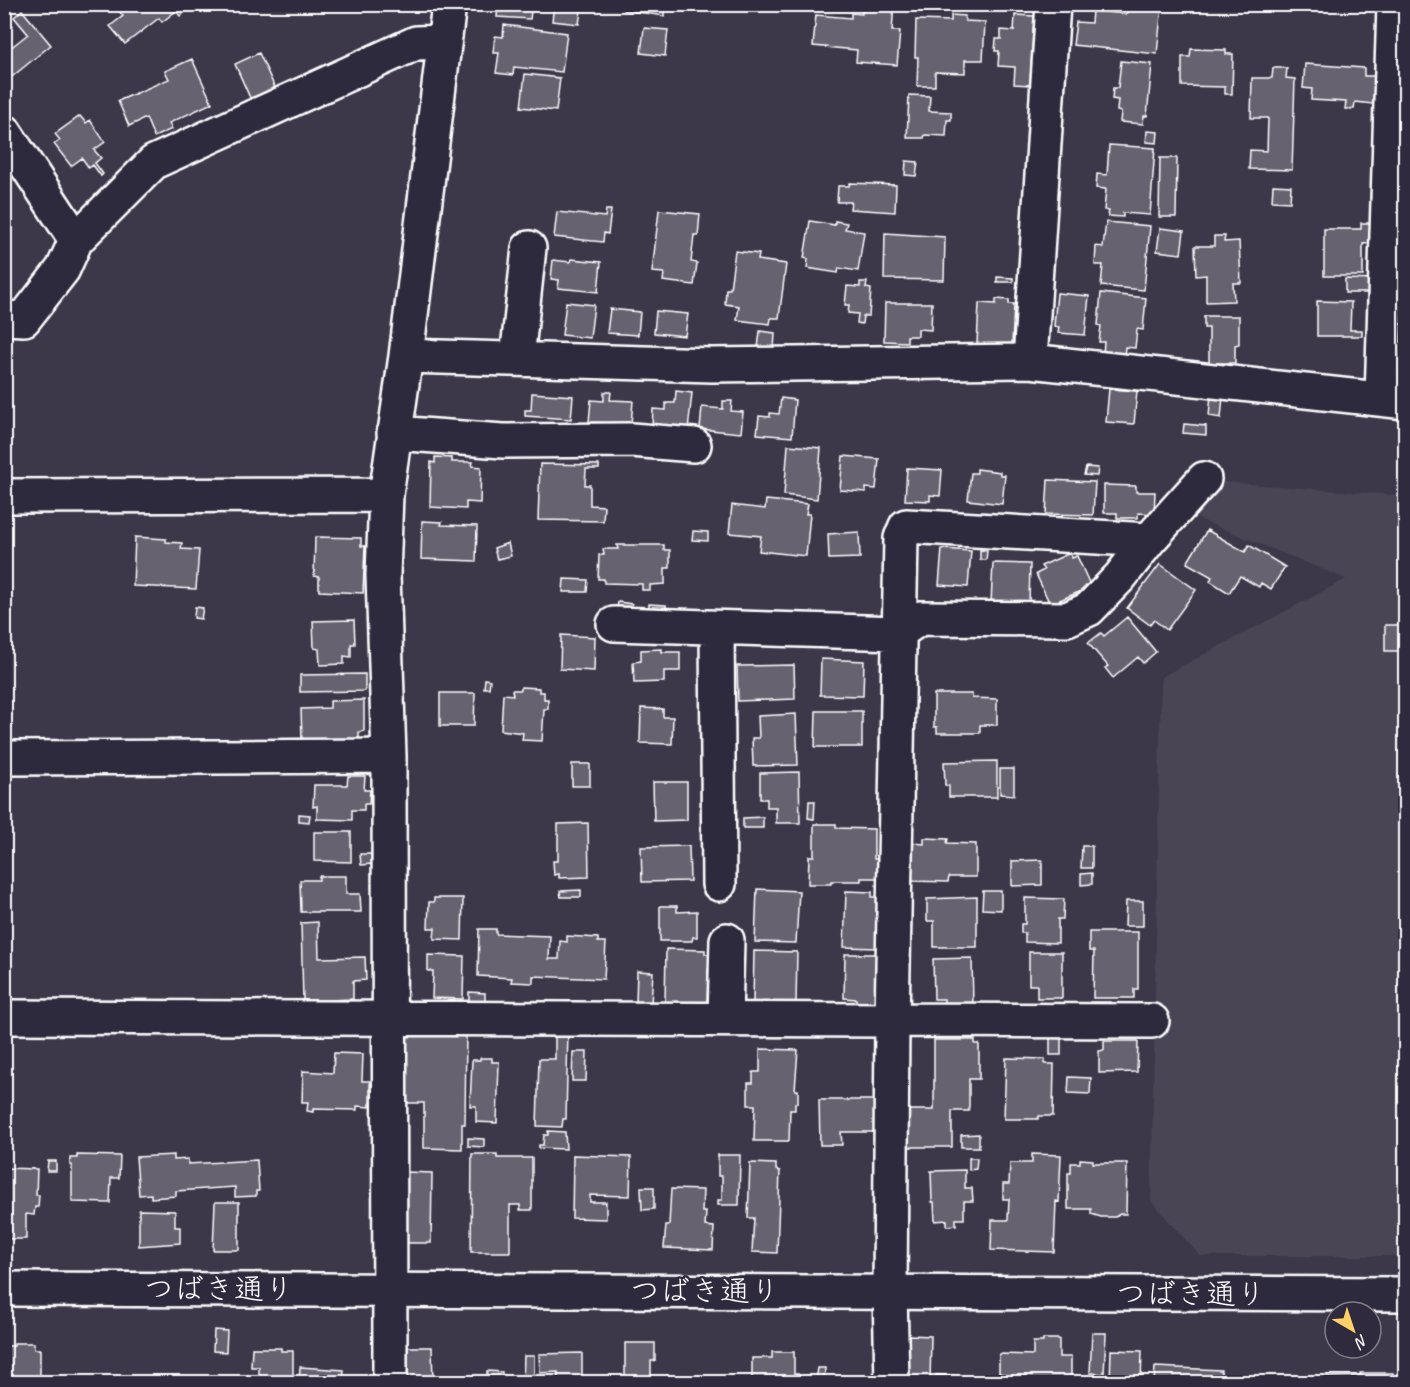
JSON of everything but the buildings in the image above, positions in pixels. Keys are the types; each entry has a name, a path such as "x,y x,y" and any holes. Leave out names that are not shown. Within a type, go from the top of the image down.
{"street":[{"path":"390,1383 389,756 383,575 386,495 406,356 449,4"},
{"path":"1030,361 1053,4"},
{"path":"406,356 712,365 1030,361 1394,400 1394,4"},
{"path":"4,318 24,319 63,269 76,240 154,162 416,43 444,42"},
{"path":"4,131 76,240"},
{"path":"517,359 530,248"},
{"path":"394,433 503,441 631,440 694,446"},
{"path":"614,624 898,633 920,618 1067,619 1089,609 1120,577 1149,540 1204,479"},
{"path":"4,496 386,495"},
{"path":"892,1383 890,1293 892,1021 901,538 906,526 1149,540"},
{"path":"717,629 719,884"},
{"path":"4,758 389,756"},
{"path":"725,1019 728,940"},
{"path":"4,1017 1152,1021"},
{"name":"つばき通り","path":"4,1289 1406,1294"}],"shaded area":[{"path":"1210,481 1405,496 1405,1256 1200,1256 1151,1201 1161,677 1346,579 1184,513"}]}
